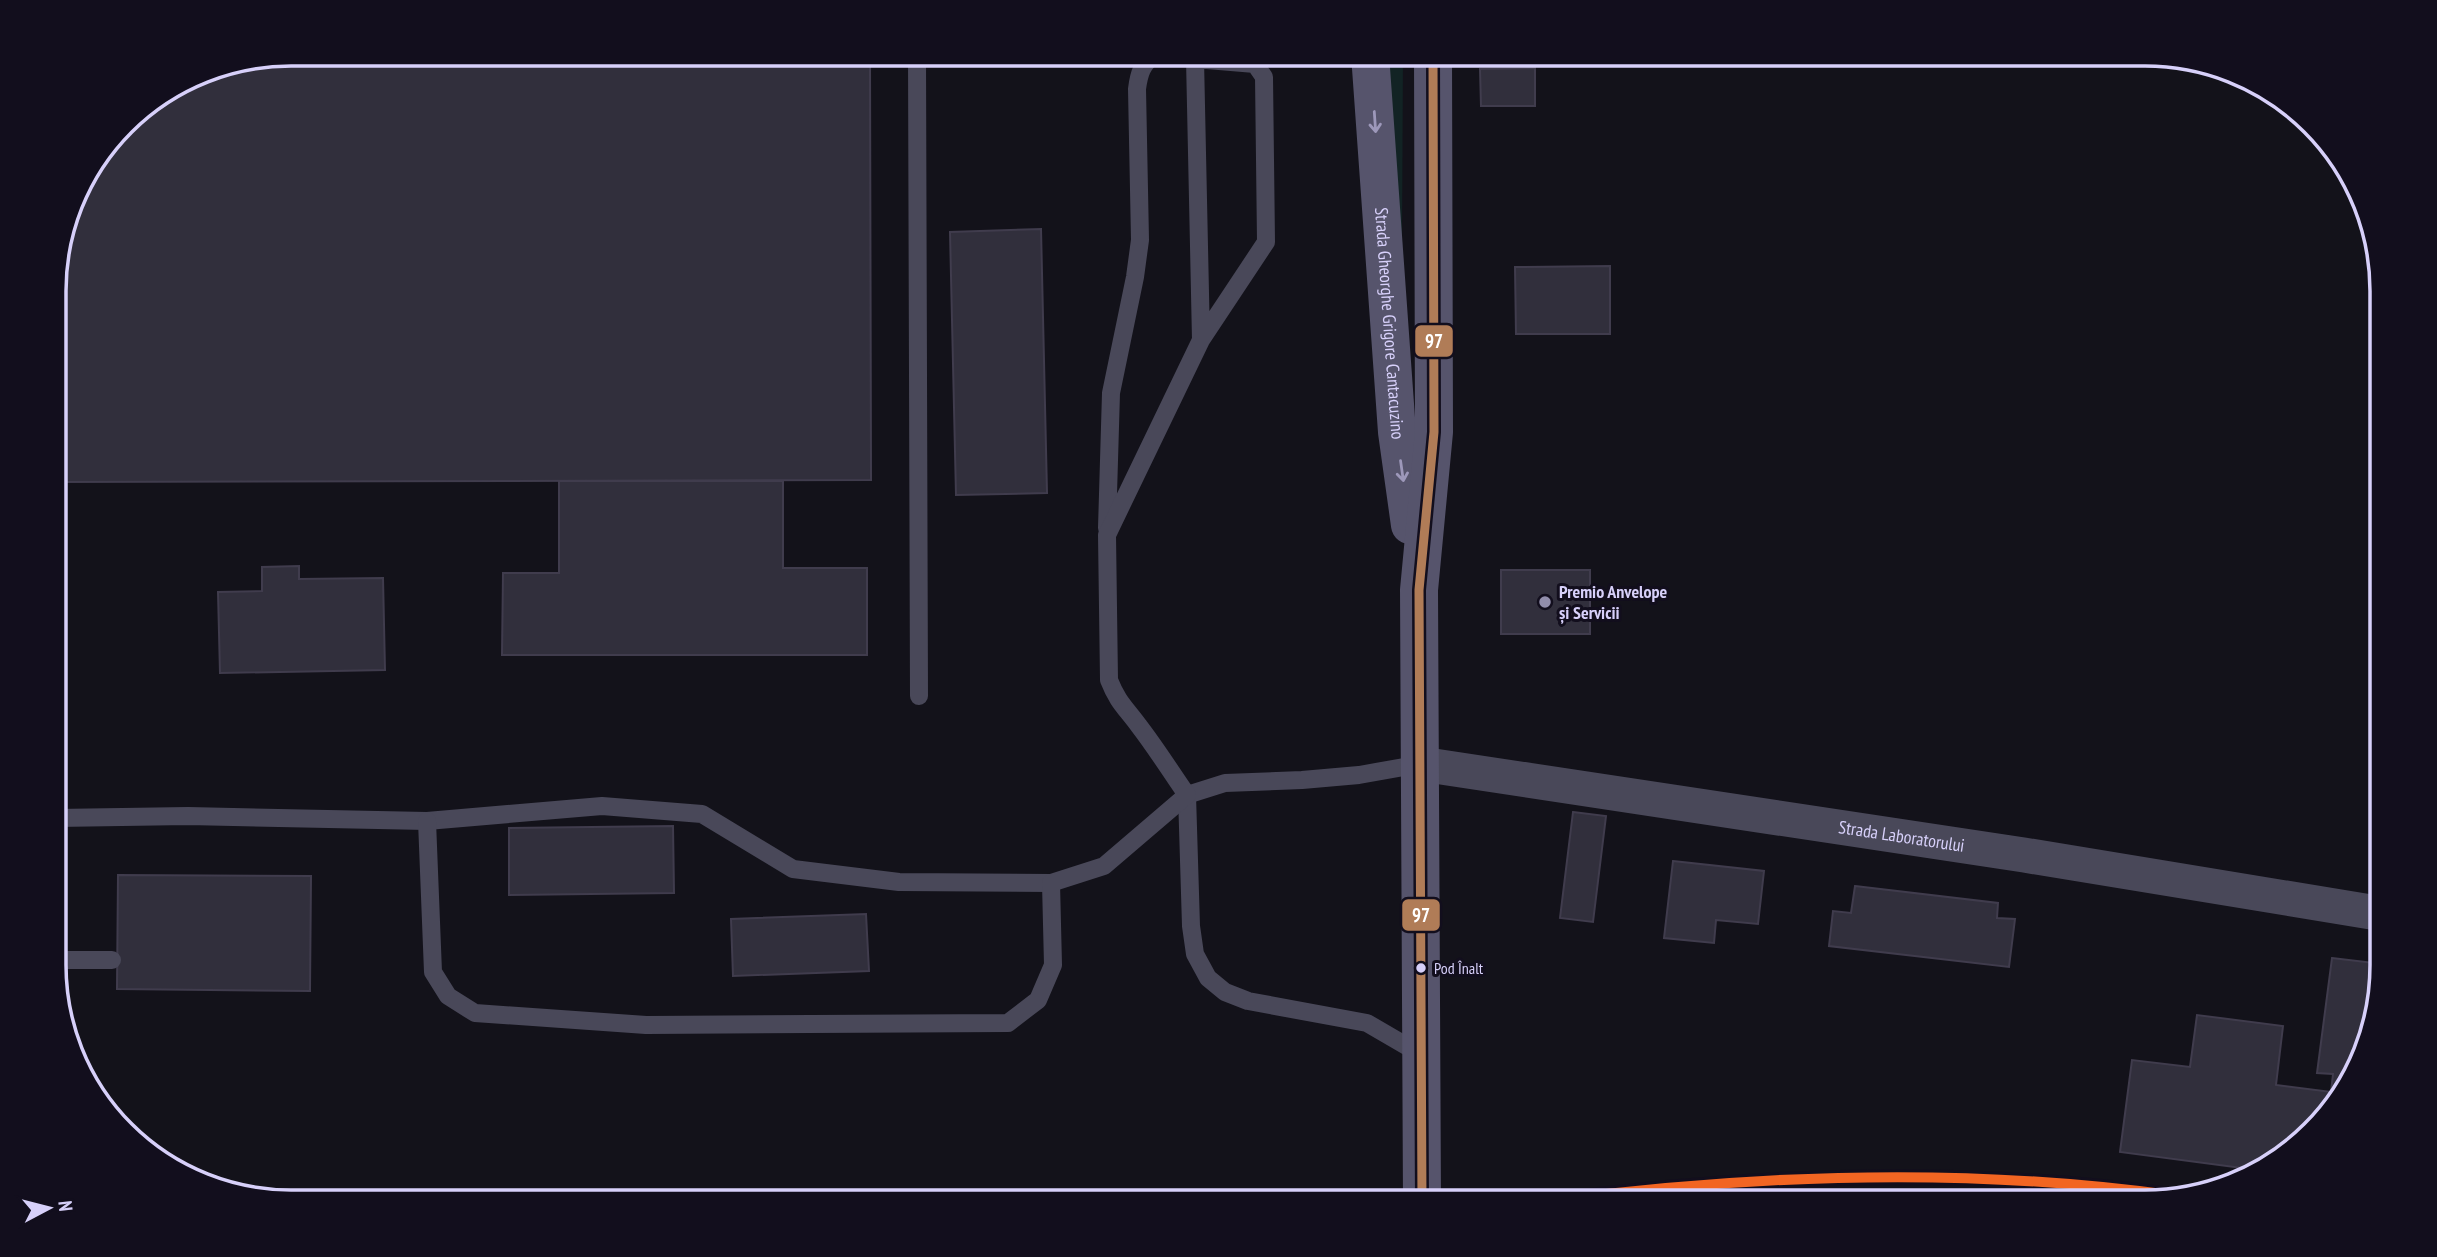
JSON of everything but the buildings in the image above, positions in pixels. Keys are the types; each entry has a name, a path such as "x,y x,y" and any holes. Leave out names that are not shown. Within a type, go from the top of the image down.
{"main road":[{"name":"Strada Gheorghe Grigore Cantacuzino","path":"1371,66 1397,432 1419,590"},
{"name":"Strada Gheorghe Grigore Cantacuzino","path":"1422,1190 1419,590 1434,432 1433,66"}],"street":[{"name":"Strada Laboratorului","path":"1421,764 2024,855 2370,912"}],"lane":[{"path":"916,66 919,696"},
{"path":"1143,66 1137,89 1140,240 1111,393 1107,535 1109,680 1120,704 1138,724 1187,795 1191,926 1195,954 1208,978 1225,992 1248,1001 1367,1023 1422,1055"},
{"path":"1189,66 1200,340"},
{"path":"1107,535 1200,340 1266,242 1265,91 1264,77 1256,66"},
{"path":"66,818 188,816 427,821 602,806 702,814 793,869 899,882 1051,883 1104,866 1187,795 1225,783 1359,775 1421,764"},
{"path":"427,821 433,972 448,996 475,1013 646,1025 1008,1023 1038,1000 1053,965 1051,883"},
{"path":"66,960 112,960"}],"shaded area":[{"path":"1384,66 1403,66 1402,248"}],"transit line":[{"name":"97","path":"1422,1190 1419,590 1434,432 1433,66"},
{"path":"1643,1190 1859,1177 2019,1180 2130,1190"}],"place":[{"name":"Premio Anvelope și Servicii","path":"1545,602"},
{"name":"Pod Înalt","path":"1421,968"}]}
